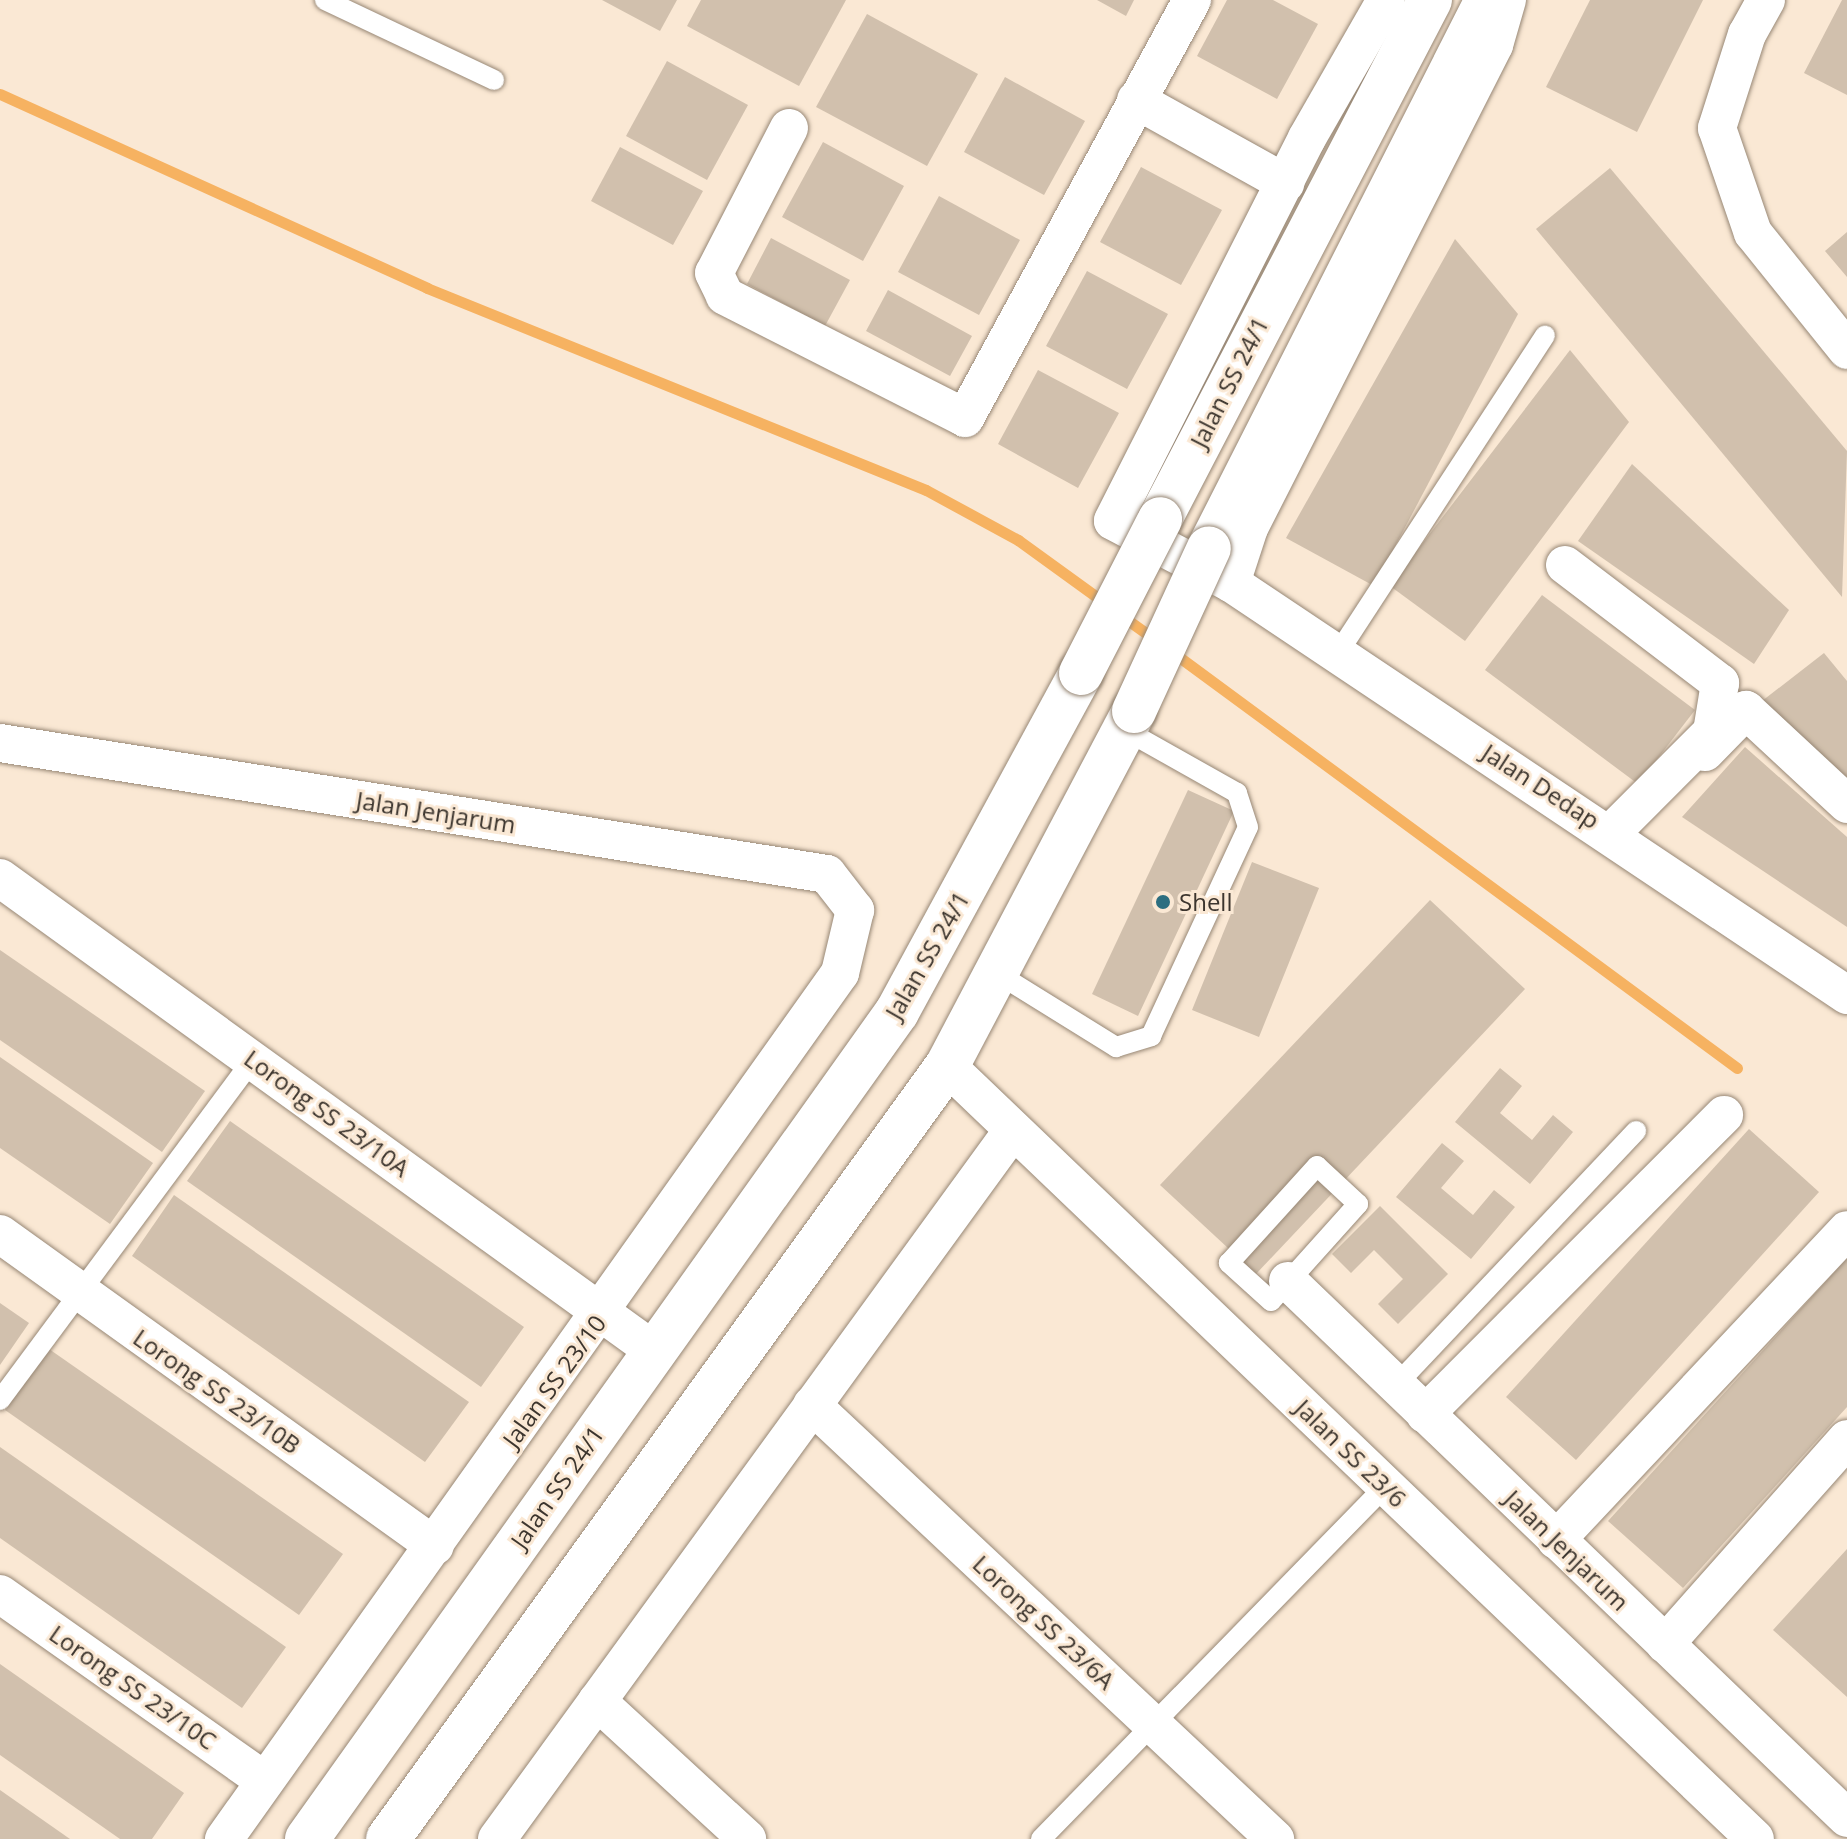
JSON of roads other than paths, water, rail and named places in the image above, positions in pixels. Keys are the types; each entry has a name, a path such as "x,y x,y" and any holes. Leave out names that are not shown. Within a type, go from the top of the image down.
{"main road":[{"name":"Jalan SS 24/1","path":"307,1839 897,1012 1081,673 1430,0"},
{"path":"388,1839 947,1066 1000,975 1130,720 1220,566 1487,0"}],"street":[{"path":"789,128 714,273 725,296 965,418 1192,0"},
{"path":"1136,100 1285,183 1386,0"},
{"path":"1220,566 1249,528 1475,87 1507,0"},
{"path":"1766,0 1747,34 1717,128 1753,233 1847,350"},
{"name":"Jalan Dedap","path":"1285,183 1113,521 1220,566 1338,653 1617,836 1847,995"},
{"path":"1565,565 1720,683 1712,732 1617,836"},
{"path":"1617,836 1746,710 1847,804"},
{"name":"Jalan Jenjarum","path":"0,743 827,874 855,910"},
{"name":"Lorong SS 23/10A","path":"0,878 653,1350"},
{"name":"Jalan SS 23/10","path":"224,1839 603,1314 840,973 855,910"},
{"name":"Jalan SS 23/6","path":"947,1066 1755,1839"},
{"path":"1425,1414 1724,1115"},
{"path":"497,1839 1013,1130"},
{"path":"1556,1540 1847,1230"},
{"name":"Lorong SS 23/10B","path":"0,1234 435,1546"},
{"name":"Jalan Jenjarum","path":"1288,1281 1847,1818"},
{"name":"Lorong SS 23/6A","path":"812,1405 1275,1839"},
{"path":"1665,1644 1847,1439"},
{"name":"Lorong SS 23/10C","path":"0,1594 265,1781"},
{"path":"597,1701 747,1839"}],"lane":[{"path":"325,0 494,80"},
{"path":"1338,653 1545,335"},
{"path":"1000,975 1116,1047 1151,1036 1248,827 1237,793 1130,720"},
{"path":"0,1400 77,1292 253,1059"},
{"path":"1395,1386 1636,1131"},
{"path":"1317,1166 1358,1204 1288,1281 1271,1301 1229,1263 1317,1166"},
{"path":"1041,1839 1150,1721 1386,1486"}],"waterway":[{"path":"0,94 427,288 926,490 1018,540 1105,603"},
{"path":"1122,616 1157,641"},
{"path":"1171,651 1737,1068"}],"place":[{"name":"Shell","path":"1163,902"}]}
